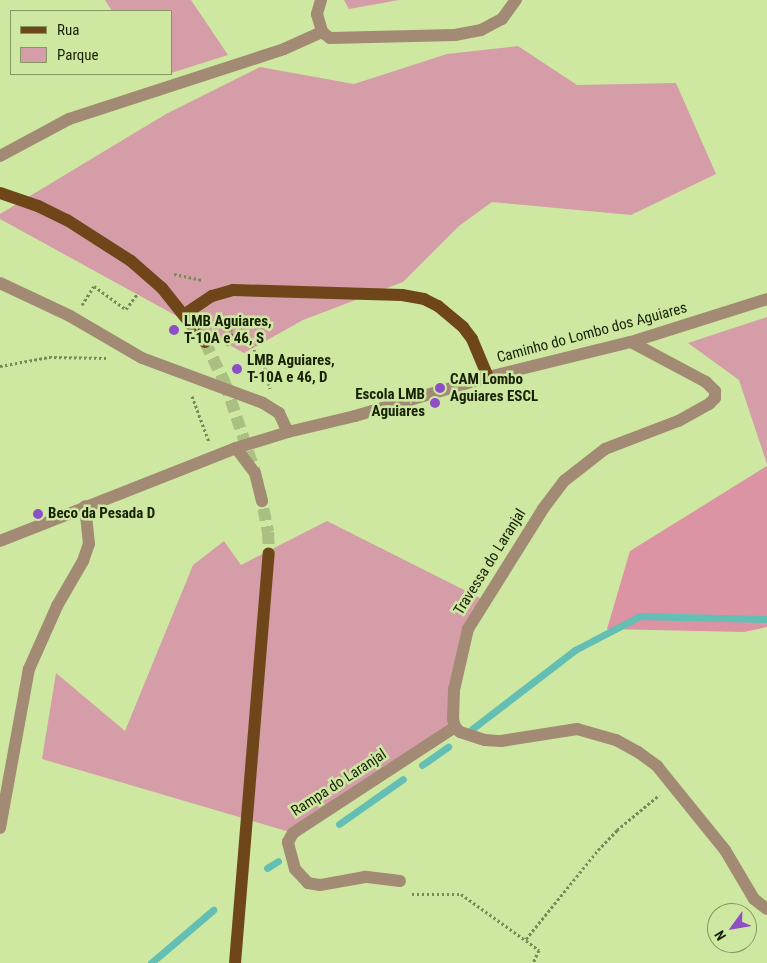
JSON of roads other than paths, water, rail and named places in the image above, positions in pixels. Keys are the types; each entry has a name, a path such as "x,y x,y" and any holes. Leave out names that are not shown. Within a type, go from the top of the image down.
{"main road":[{"path":"0,193 38,206 68,220 131,261 162,288 205,342"},
{"path":"184,314 212,296 233,290 402,295 424,299 438,306 457,322 472,339 488,377"},
{"path":"235,963 268,552"}],"street":[{"path":"321,0 317,14 322,32 330,38 455,35 481,30 502,19 516,0"},
{"path":"0,156 69,119 284,49 322,32"},
{"path":"0,283 73,318 145,359 263,403 279,413 288,432"},
{"name":"Caminho do Lombo dos Aguiares","path":"0,541 236,448 488,377 631,342 767,299"},
{"name":"Travessa do Laranjal","path":"455,727 453,719 454,690 468,629 543,509 564,481 605,449 678,421 709,404 715,398 714,391 706,382 631,342"},
{"path":"236,448 255,473 262,501"},
{"path":"0,828 29,669 56,606 83,561 89,544 85,506"},
{"path":"455,727 467,736 501,741 577,729 616,740 638,752 657,766 725,850 754,899 767,909"},
{"name":"Rampa do Laranjal","path":"400,881 365,877 320,885 308,883 295,869 288,842 293,833 455,727"}],"waterway":[{"path":"472,729 575,650 640,616 767,619"},
{"path":"422,765 448,747"},
{"path":"339,824 403,779"},
{"path":"267,868 278,861"},
{"path":"151,963 213,910"}],"tunnel":[{"path":"205,342 225,383 255,472"},
{"path":"260,491 268,532 269,553"}],"place":[{"name":"LMB Aguiares, T-10A e 46, S","path":"174,330"},
{"name":"LMB Aguiares, T-10A e 46, D","path":"237,369"},
{"name":"CAM Lombo Aguiares ESCL","path":"440,388"},
{"name":"Escola LMB Aguiares","path":"435,403"},
{"name":"Beco da Pesada D","path":"38,514"}]}
